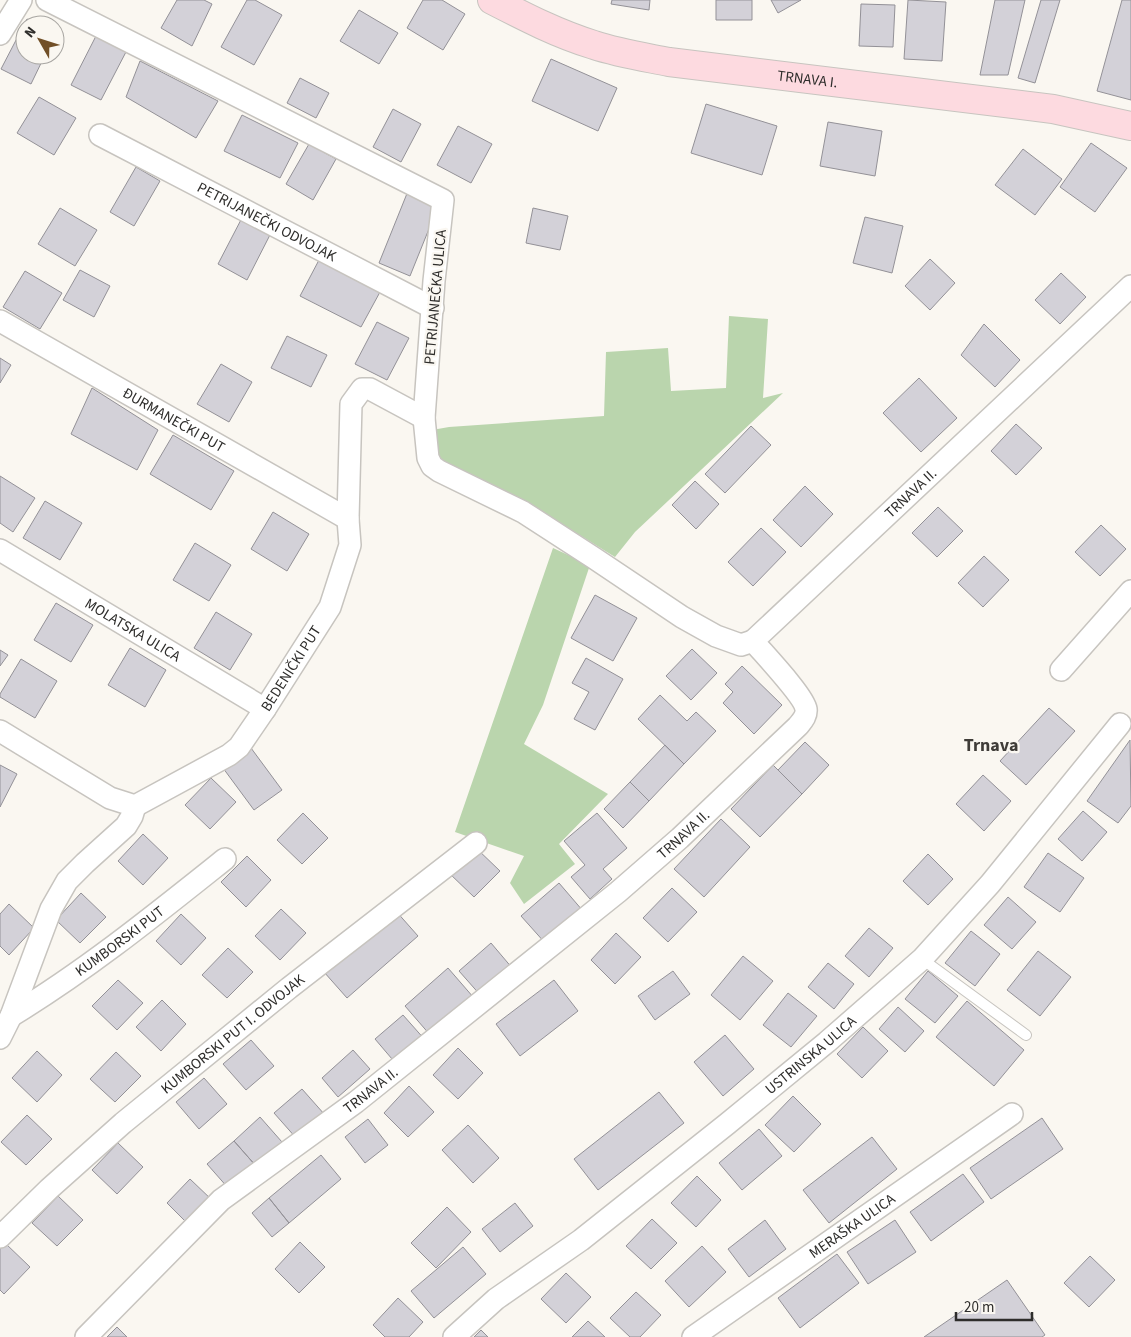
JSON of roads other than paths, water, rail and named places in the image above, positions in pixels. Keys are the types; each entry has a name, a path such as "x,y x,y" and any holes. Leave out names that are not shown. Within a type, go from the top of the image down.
{"street":[{"path":"0,34 21,0"},
{"name":"PETRIJANEČKA ULICA","path":"47,0 443,200 424,418 428,458 432,466 439,472 523,512 682,617 716,636 741,645 753,641"},
{"name":"TRNAVA I.","path":"492,0 564,34 595,46 669,62 1053,110 1131,126"},
{"name":"PETRIJANEČKI ODVOJAK","path":"100,135 433,308"},
{"name":"TRNAVA II.","path":"86,1337 221,1200 356,1102 618,892 680,838 798,726 804,719 806,709 800,697 753,641 1131,286"},
{"name":"ĐURMANEČKI PUT","path":"0,321 348,518"},
{"name":"BEDENIČKI PUT","path":"134,806 239,747 330,607 350,545 348,518 351,404 362,389 370,389 424,418"},
{"name":"MOLATSKA ULICA","path":"0,550 265,709"},
{"path":"1061,670 1131,591"},
{"name":"USTRINSKA ULICA","path":"454,1337 496,1300 581,1240 727,1124 827,1042 922,959 990,884 1120,724"},
{"path":"0,731 110,798 134,806 132,816 126,826 67,881 52,909 11,1016 0,1038"},
{"name":"KUMBORSKI PUT I. ODVOJAK","path":"0,1237 49,1189 123,1123 289,988 476,843"},
{"name":"KUMBORSKI PUT","path":"11,1016 46,996 125,939 225,859"},
{"name":"MERAŠKA ULICA","path":"693,1337 1012,1114"}],"lane":[{"path":"922,959 1026,1036"}],"district":[{"name":"Trnava","path":"991,745"}]}
